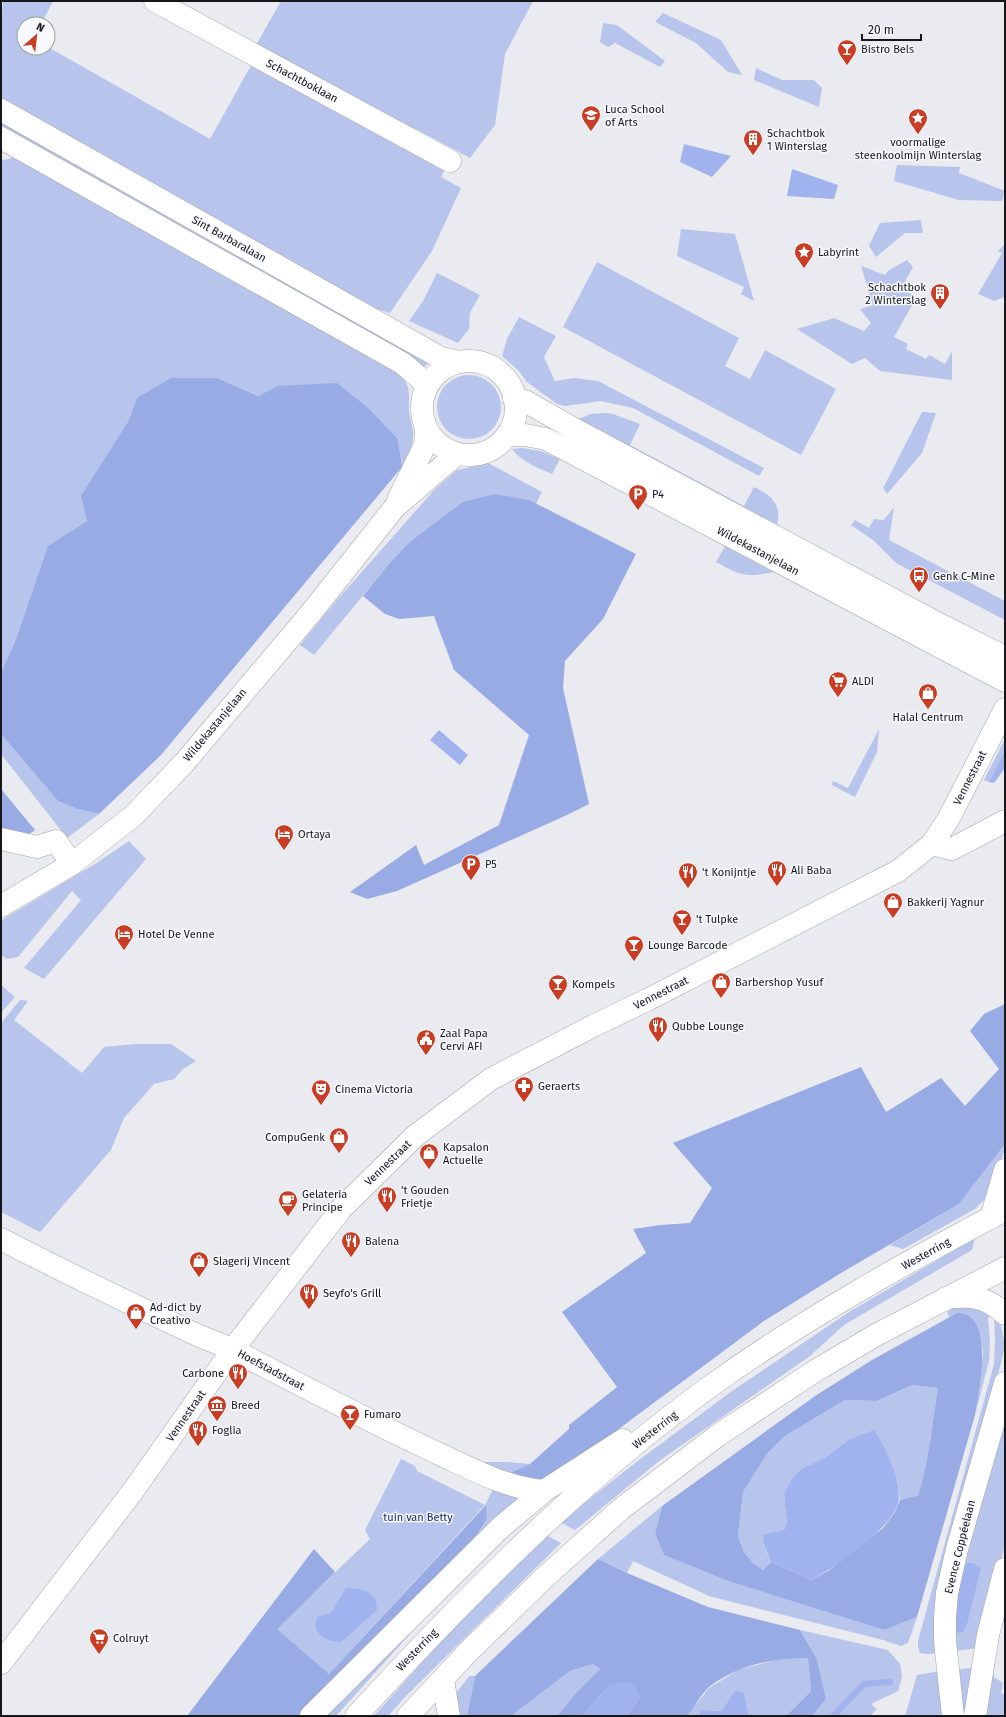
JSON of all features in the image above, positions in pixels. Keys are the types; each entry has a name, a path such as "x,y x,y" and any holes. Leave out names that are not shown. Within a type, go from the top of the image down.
{"main road":[{"name":"Schachtboklaan","path":"155,1 450,161"},
{"name":"Sint Barbaralaan","path":"1,110 441,358 460,362"},
{"path":"1,138 402,363 420,378 426,388"},
{"name":"Wildekastanjelaan","path":"395,507 425,444 426,429 422,413 422,400 426,388 434,376 442,369 460,362 479,362 490,366 503,375 513,392 516,408 514,421 507,436 493,449 485,453 476,455 457,454 449,451 435,442 426,429"},
{"name":"Wildekastanjelaan","path":"514,399 525,401 581,433 933,621 1005,657"},
{"name":"Wildekastanjelaan","path":"507,436 525,435 546,439 1005,680"},
{"name":"Wildekastanjelaan","path":"1,906 72,864 133,816 184,763 310,614 395,507 457,454"},
{"name":"Vennestraat","path":"1,1663 133,1491 233,1350 341,1209 415,1136 491,1079 898,871 932,844 949,818 1005,710"},
{"path":"932,844 952,850 1005,821"},
{"path":"1,839 37,847 56,841 72,864"},
{"path":"998,1214 1005,1170"},
{"name":"Westerring","path":"356,1716 489,1576 552,1516 623,1455 676,1413 711,1386 771,1344 864,1288 998,1214"},
{"name":"Hoefstadstraat","path":"1,1239 52,1266 202,1338 233,1350 308,1390 457,1462 506,1484 527,1490 544,1491"},
{"path":"408,1716 545,1577 627,1504 717,1436 815,1371 876,1335 1005,1268"},
{"path":"946,1298 968,1296 985,1300 1005,1314"},
{"name":"Evence Coppéelaan","path":"953,1716 945,1642 945,1618 948,1593 957,1549 1005,1383"},
{"path":"311,1716 499,1528 544,1491 633,1433 676,1413"},
{"path":"975,1716 987,1640 1005,1569"},
{"path":"442,1680 449,1716"}],"green space":[{"path":"3,1 53,1 45,16 16,16 16,56 56,56 56,52 210,139 253,62 445,169 441,177 461,188 432,251 390,313 376,309 1,102 1,22"},
{"path":"281,1 533,1 505,54 495,125 470,158 416,129 413,133 255,47"},
{"path":"663,13 721,40 742,75 728,72 696,43 655,22"},
{"path":"603,23 617,25 665,61 660,67 615,43 608,47 600,42"},
{"path":"756,68 782,80 814,80 822,88 819,107 754,80"},
{"path":"3,123 433,359 424,367 2,133 1,124"},
{"path":"18,157 399,374 407,384 413,440 402,467 398,438 277,386 258,396 217,378 137,398 87,521 48,547 16,639 1,673 1,163 3,160"},
{"path":"897,165 960,167 959,173 1005,191 1002,201 959,200 894,181"},
{"path":"921,220 923,233 905,233 876,257 869,246 880,223"},
{"path":"681,229 735,234 754,301 741,294 744,287 677,256"},
{"path":"1005,244 1005,297 994,301 978,294 1002,253 998,251"},
{"path":"907,260 913,267 902,287 916,298 894,337 908,344 906,349 926,359 929,355 945,364 952,351 952,380 880,371 865,358 852,364 797,329 834,318 864,331 871,323 860,309 873,305 861,266 885,275 889,270"},
{"path":"597,262 739,338 725,366 750,379 765,350 836,389 801,455 563,327"},
{"path":"437,273 480,295 470,313 469,329 458,343 409,321 423,301"},
{"path":"519,317 556,336 544,357 555,381 574,378 598,381 764,468 759,476 633,408 601,401 565,406 557,404 527,382 519,371 502,356 507,339"},
{"path":"469,375 487,381 495,389 501,407 495,425 487,433 469,439 451,433 443,425 437,407 443,389 451,381"},
{"path":"922,412 936,413 922,453 887,494 883,488"},
{"path":"590,414 613,414 640,424 630,445 744,506 754,487 771,497 777,506 777,525 579,419"},
{"path":"522,448 540,451 560,459 552,474 520,458 512,449"},
{"path":"488,463 542,492 536,504 529,500 388,565 314,655 300,645 336,601 435,489 457,470"},
{"path":"894,507 889,540 1005,601 1005,620 896,563 873,540 851,525 855,520 869,528 874,519 884,520"},
{"path":"725,546 773,572 756,575 743,574 731,570 716,562"},
{"path":"879,729 877,752 855,797 832,785 833,781 848,788"},
{"path":"1,734 58,801 77,809 99,814 67,838 1,754"},
{"path":"1005,739 1005,751 989,782 984,780"},
{"path":"129,841 146,859 44,979 24,968 81,900 72,891 18,957 7,959 1,955 2,920 95,864"},
{"path":"1,985 15,997 1,1013"},
{"path":"20,1000 28,1001 14,1020 82,1073 104,1047 136,1044 171,1044 196,1061 183,1069 174,1079 154,1084 124,1118 111,1150 40,1232 1,1212 1,1023"},
{"path":"1005,1144 1005,1150 985,1199 975,1209 903,1249 890,1245 959,1204"},
{"path":"975,1238 972,1250 844,1325 810,1356 659,1461 575,1530 560,1522 639,1460 732,1391 849,1312"},
{"path":"963,1305 990,1312 988,1319 990,1341 989,1361 975,1415 980,1387 983,1350 977,1326 957,1313 949,1317 947,1312 955,1307"},
{"path":"994,1316 1001,1326 1005,1345 979,1439 939,1653 920,1653 918,1641 994,1364"},
{"path":"912,1385 938,1388 928,1456 918,1497 900,1500 897,1480 848,1440 826,1457 801,1469 784,1495 787,1523 784,1530 766,1550 771,1562 763,1570 753,1563 744,1552 738,1536 743,1492 767,1454 785,1436 845,1400 877,1401"},
{"path":"1005,1404 1005,1545 979,1648 954,1651 952,1602"},
{"name":"tuin van Betty","path":"401,1459 415,1466 417,1471 485,1505 329,1674 276,1629 370,1539 365,1530"},
{"path":"482,1462 508,1462 530,1464 503,1476"},
{"path":"494,1487 527,1496 472,1542 487,1519 485,1505"},
{"path":"662,1506 655,1534 664,1555 728,1581 884,1630 917,1617 908,1643 901,1646 883,1640 709,1596 633,1561 627,1573 598,1559"},
{"path":"546,1535 561,1543 406,1696 388,1716 374,1716 452,1629"},
{"path":"446,1594 336,1716 322,1716"},
{"path":"800,1630 888,1650 900,1664 902,1676 898,1691 871,1704 877,1709 870,1716 812,1716 826,1699 817,1659"},
{"path":"787,1657 808,1658 811,1691 786,1716 749,1716 744,1694 722,1711 703,1710 697,1716 687,1716 709,1688 738,1670"},
{"path":"593,1664 600,1669 576,1693 557,1716 511,1716 570,1671"},
{"path":"993,1666 994,1677 1003,1683 1001,1693 1005,1695 1005,1716 981,1716"},
{"path":"977,1667 969,1716 960,1716 954,1670"},
{"path":"941,1671 947,1716 905,1716 917,1675"},
{"path":"469,1676 475,1676 467,1716 457,1716 455,1695"}],"shaded area":[{"path":"684,144 731,156 712,177 680,162"},
{"path":"792,169 838,185 834,199 787,196"},
{"path":"171,378 217,378 258,396 277,386 337,383 367,407 398,439 402,467 161,755 99,814 77,809 58,801 1,734 1,673 16,639 48,546 87,521 81,496 128,422 137,398"},
{"path":"495,494 529,500 636,554 603,619 565,661 563,688 589,804 397,891 367,899 350,892 416,845 424,865 499,825 529,735 454,670 434,616 399,619 385,614 363,596 388,565 410,542 463,502"},
{"path":"439,730 468,755 460,765 430,740"},
{"path":"1005,751 1005,768 994,783 989,782"},
{"path":"1,789 35,830 28,835 1,829"},
{"path":"1005,1004 1005,1144 959,1204 841,1273 764,1321 624,1425 580,1460 552,1477 533,1481 503,1476 530,1464 569,1429 569,1425 617,1387 562,1312 646,1253 633,1229 690,1223 712,1188 673,1143 861,1067 886,1112 941,1078 965,1106 999,1069 970,1031 984,1014"},
{"path":"957,1313 969,1316 977,1325 981,1339 981,1373 975,1415 917,1617 884,1630 728,1581 664,1555 655,1534 662,1506 815,1396 872,1360","holes":["912,1385 938,1388 928,1456 918,1496 900,1500 895,1512 883,1528 828,1571 811,1580 771,1562 763,1570 753,1563 744,1552 738,1536 743,1492 767,1454 785,1436 845,1400 877,1401"]},
{"path":"874,1430 891,1462 897,1480 899,1498 896,1509 888,1520 863,1545 849,1556 811,1580 771,1562 764,1543 763,1535 784,1530 787,1523 784,1495 792,1479 801,1469 826,1457 848,1440"},
{"path":"486,1505 487,1519 472,1542 334,1684 300,1716 187,1716 314,1549 335,1572 277,1629 329,1674"},
{"path":"598,1559 627,1573 708,1607 800,1630 817,1659 826,1699 812,1716 786,1716 811,1691 808,1658 795,1658 756,1664 731,1673 709,1687 687,1716 626,1716 640,1697 610,1685 582,1716 557,1716 576,1693 600,1669 593,1664 570,1671 511,1716 467,1716 475,1676"},
{"path":"967,1563 973,1563 981,1568 967,1624 963,1632 958,1633 955,1630 959,1587 963,1570"},
{"path":"346,1588 368,1592 374,1599 377,1610 341,1642 329,1640 323,1637 318,1631 316,1627 317,1617 331,1613"},
{"path":"621,1682 634,1683 640,1697 626,1716 582,1716 610,1685"},
{"path":"735,1691 744,1693 749,1716 697,1716 702,1710 722,1711"}],"waterway":[{"path":"833,1716 864,1684 890,1682"}],"place":[{"name":"Bistro Bels","path":"847,66"},
{"name":"Luca School of Arts","path":"591,132"},
{"name":"voormalige steenkoolmijn Winterslag","path":"918,135"},
{"name":"Schachtbok 1 Winterslag","path":"753,156"},
{"name":"Labyrint","path":"804,269"},
{"name":"Schachtbok 2 Winterslag","path":"940,310"},
{"name":"P4","path":"638,511"},
{"name":"Genk C-Mine","path":"919,593"},
{"name":"ALDI","path":"838,698"},
{"name":"Halal Centrum","path":"928,710"},
{"name":"Ortaya","path":"284,851"},
{"name":"P5","path":"471,881"},
{"name":"Ali Baba","path":"777,887"},
{"name":"'t Konijntje","path":"688,889"},
{"name":"Bakkerij Yagnur","path":"893,919"},
{"name":"'t Tulpke","path":"682,936"},
{"name":"Hotel De Venne","path":"124,951"},
{"name":"Lounge Barcode","path":"634,962"},
{"name":"Barbershop Yusuf","path":"721,999"},
{"name":"Kompels","path":"558,1001"},
{"name":"Qubbe Lounge","path":"658,1043"},
{"name":"Zaal Papa Cervi AFI","path":"426,1056"},
{"name":"Geraerts","path":"524,1103"},
{"name":"Cinema Victoria","path":"321,1106"},
{"name":"CompuGenk","path":"339,1154"},
{"name":"Kapsalon Actuelle","path":"429,1170"},
{"name":"'t Gouden Frietje","path":"387,1213"},
{"name":"Gelateria Principe","path":"288,1217"},
{"name":"Balena","path":"351,1258"},
{"name":"Slagerij Vincent","path":"199,1278"},
{"name":"Seyfo's Grill","path":"309,1310"},
{"name":"Ad-dict by Creativo","path":"136,1330"},
{"name":"Carbone","path":"238,1390"},
{"name":"Breed","path":"217,1422"},
{"name":"Fumaro","path":"350,1431"},
{"name":"Foglia","path":"198,1447"},
{"name":"Colruyt","path":"99,1655"}]}
